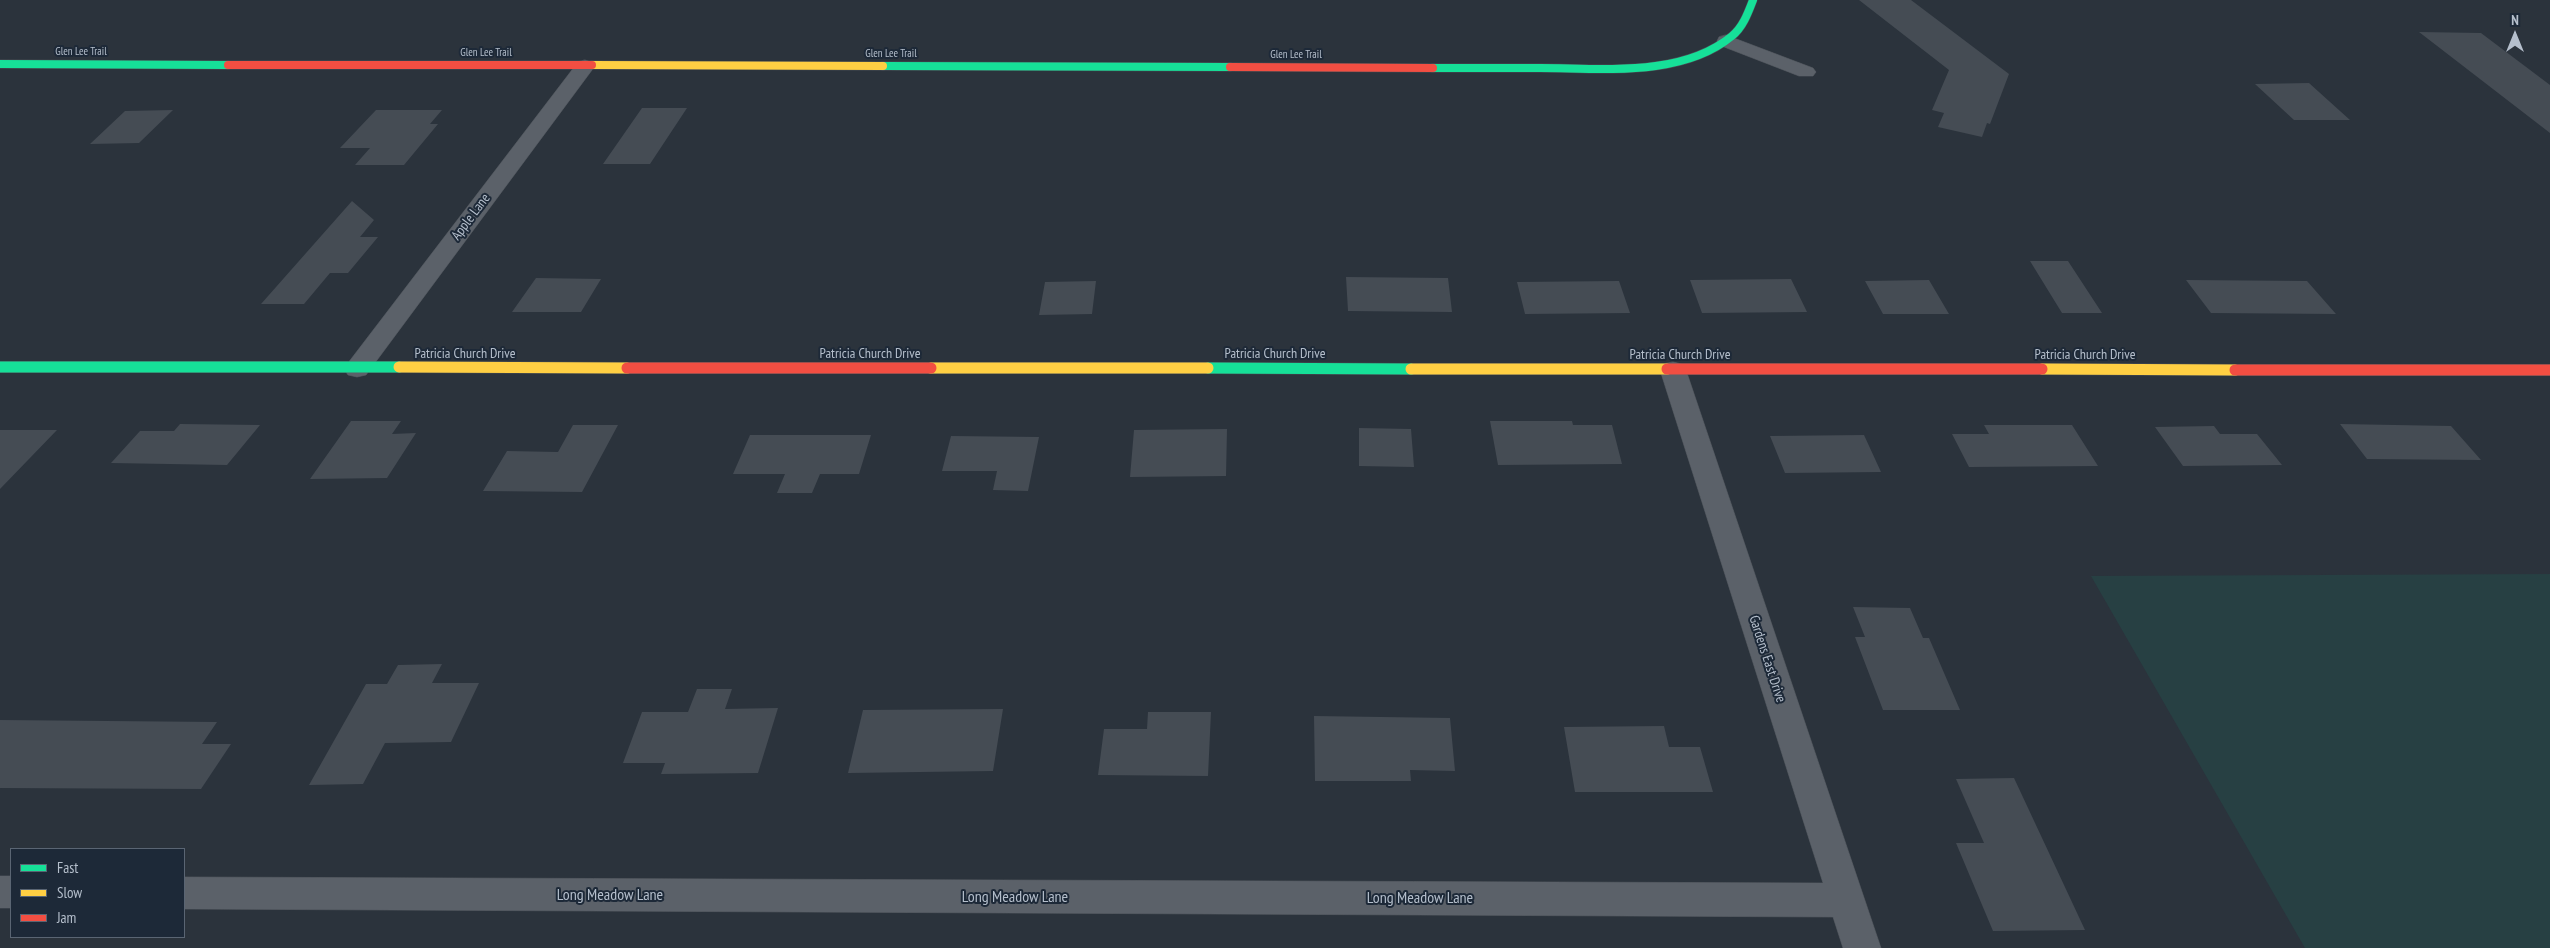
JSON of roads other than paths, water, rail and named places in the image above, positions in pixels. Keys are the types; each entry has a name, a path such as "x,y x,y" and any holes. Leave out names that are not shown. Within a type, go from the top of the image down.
{"street":[{"name":"Glen Lee Trail","path":"0,64 1606,68 1641,66 1674,60 1702,52 1726,41 1742,28 1750,14 1753,0"},
{"path":"1726,41 1806,72"},
{"name":"Apple Lane","path":"357,369 585,66"},
{"name":"Patricia Church Drive","path":"0,367 357,369 2550,370"},
{"name":"Gardens East Drive","path":"1673,370 1862,948"},
{"name":"Long Meadow Lane","path":"185,893 1846,900"}]}
